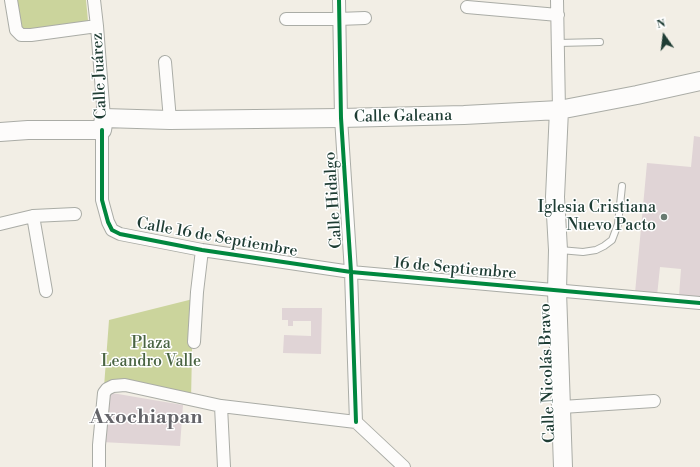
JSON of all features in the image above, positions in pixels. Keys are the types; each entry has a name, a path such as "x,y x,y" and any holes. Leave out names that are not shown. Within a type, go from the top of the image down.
{"main road":[{"name":"Calle Galeana","path":"0,132 170,120 464,115 559,110 700,81"},
{"name":"Calle Nicolás Bravo","path":"559,110 555,197 558,250 557,290 563,467"}],"street":[{"path":"11,0 16,30 21,35 97,26"},
{"name":"Calle Juárez","path":"94,0 103,124 102,200"},
{"name":"Calle Hidalgo","path":"339,0 338,19 341,118 351,272 356,422"},
{"path":"557,0 559,110"},
{"path":"467,7 558,14"},
{"path":"286,19 366,18"},
{"path":"165,62 170,120"},
{"name":"Calle 16 de Septiembre","path":"102,200 108,222 112,230 120,234 202,250 351,272"},
{"path":"0,224 33,216 75,214"},
{"path":"33,216 46,291"},
{"path":"194,342 197,292 202,250"},
{"name":"16 de Septiembre","path":"351,272 557,290"},
{"path":"557,290 700,303"},
{"path":"99,467 99,445 104,393 113,386 124,385 221,406 356,422 404,467"},
{"path":"562,407 654,401"},
{"path":"221,406 224,467"}],"lane":[{"path":"558,43 600,42"},
{"path":"558,250 584,252 600,248 612,240 618,224 622,186"}],"green space":[{"path":"9,0 86,0 89,31 15,35"},
{"name":"Plaza Leandro Valle","path":"193,299 191,401 104,387 109,320"}],"building":[{"name":"Iglesia Cristiana Nuevo Pacto","path":"694,136 700,137 700,298 679,296 681,269 660,267 657,296 635,293 647,163 691,167"},
{"path":"282,308 322,308 321,354 283,353 284,335 311,336 311,321 293,321 293,326 288,326 288,320 282,320"},
{"path":"106,392 183,405 180,446 101,442"}],"cycle path":[{"path":"339,0 341,118 351,272 356,422"},
{"path":"102,130 102,200 108,222 112,230 120,234 202,250 351,272 700,303"}],"place":[{"name":"Iglesia Cristiana Nuevo Pacto","path":"664,217"}],"district":[{"name":"Axochiapan","path":"146,418"}]}
